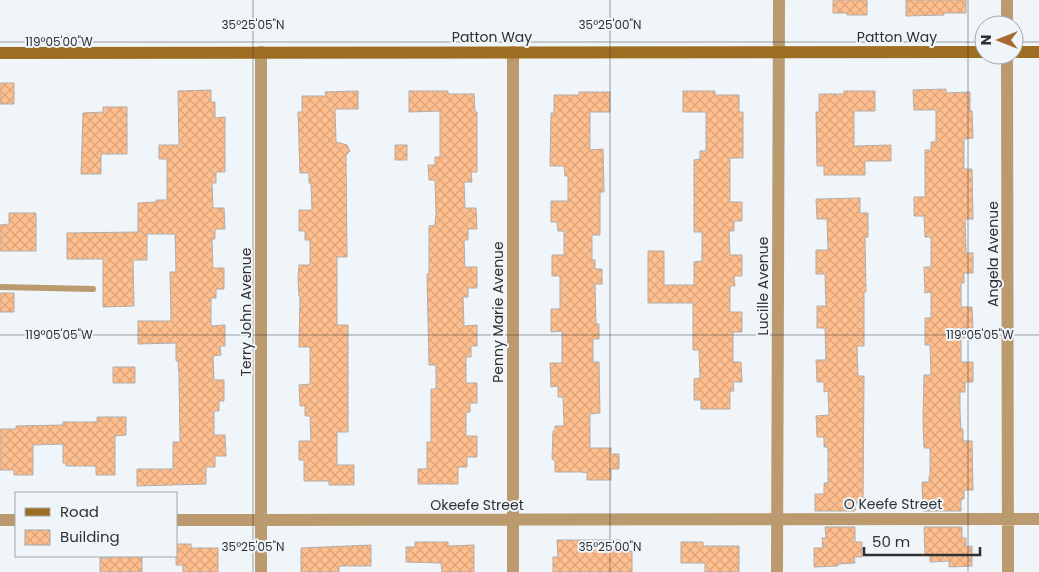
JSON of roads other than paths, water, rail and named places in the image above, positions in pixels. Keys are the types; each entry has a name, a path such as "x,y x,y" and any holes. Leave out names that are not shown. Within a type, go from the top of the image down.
{"street":[{"name":"Lucille Avenue","path":"777,572 779,0"},
{"path":"1008,0 1008,15"},
{"name":"Patton Way","path":"0,52 974,52"},
{"name":"Terry John Avenue","path":"261,52 261,572"},
{"name":"Penny Marie Avenue","path":"513,52 513,572"},
{"path":"1024,52 1039,52"},
{"name":"Angela Avenue","path":"1008,65 1008,572"},
{"name":"O Keefe Street","path":"777,519 1008,519"},
{"name":"Okeefe Street","path":"178,520 777,519"},
{"path":"1008,519 1039,519"},
{"path":"0,520 15,520"}],"lane":[{"path":"0,287 93,289"}]}
